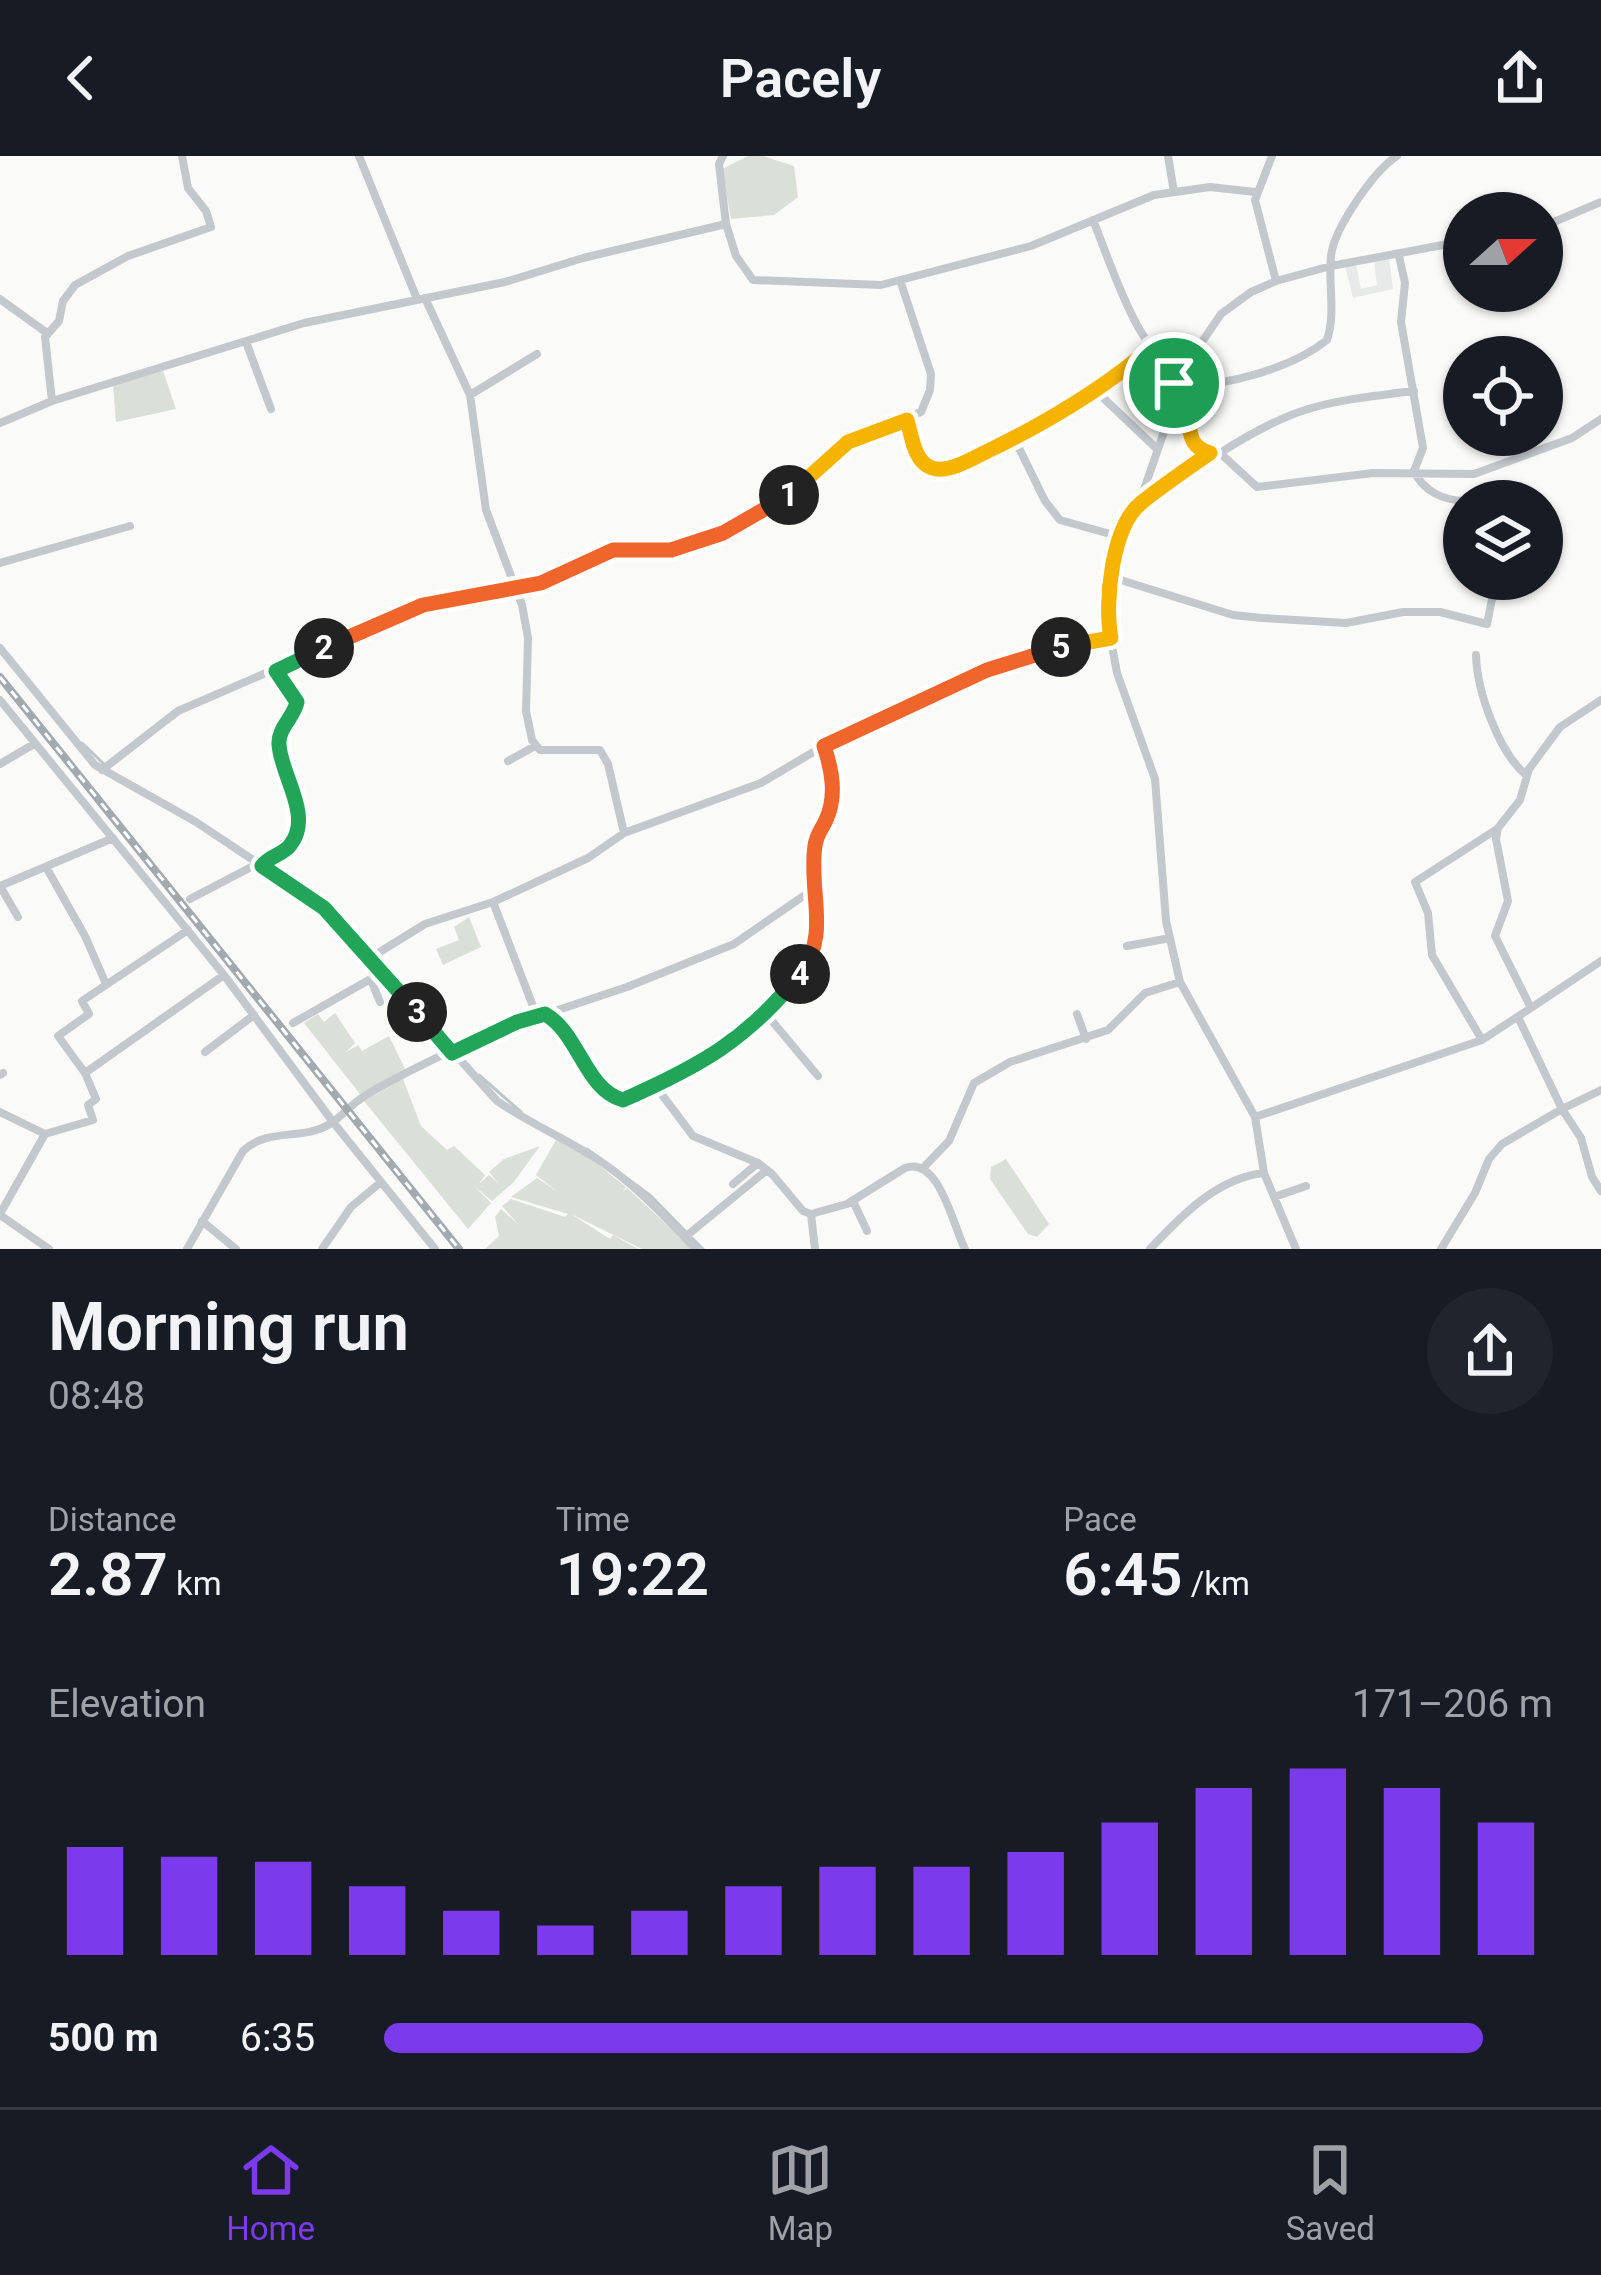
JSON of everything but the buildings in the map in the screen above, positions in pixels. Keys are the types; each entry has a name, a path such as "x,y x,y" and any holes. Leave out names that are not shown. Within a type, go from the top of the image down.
{"street":[{"path":"47,333 57,325 63,301 75,285 128,256 211,227 206,211 188,188 182,156"},
{"path":"359,156 420,298 470,395 486,510 516,587 528,638 526,711 536,746 540,750 600,750 608,764 624,833"},
{"path":"723,156 719,164 726,224 736,256 753,280 881,285 1031,246 1154,195 1210,187 1255,192"},
{"path":"1168,156 1174,192"},
{"path":"1272,156 1255,192 1276,281"},
{"path":"1174,383 1202,387 1241,378 1322,345 1330,335 1331,250 1381,168 1397,156"},
{"path":"1563,217 1601,202"},
{"path":"1093,220 1129,309 1187,412 1192,441 1257,487 1414,471 1474,474 1572,438 1601,419"},
{"path":"0,434 2,422 52,401 304,323 505,282 726,224"},
{"path":"1296,1249 1264,1173 1255,1117 1180,982 1160,873 1155,778 1117,673 1111,638 1111,577 1121,537 1139,503 1165,429 1174,383 1221,314 1276,281 1443,246"},
{"path":"1399,255 1405,283 1401,322 1423,448 1414,471 1443,496"},
{"path":"105,766 178,711 423,605 562,575 613,550 671,550 723,533 781,502 848,442 921,412 932,374 900,280"},
{"path":"0,299 47,333 52,401"},
{"path":"246,342 271,410"},
{"path":"907,420 918,457 938,470 1015,440 1096,391 1152,347"},
{"path":"470,395 537,354"},
{"path":"1096,391 1156,448"},
{"path":"1139,503 1289,412 1348,397 1414,391"},
{"path":"1015,440 1045,501 1060,520 1121,537"},
{"path":"0,563 130,526"},
{"path":"1111,577 1233,614 1346,623 1402,612 1452,614 1487,624 1494,600"},
{"path":"373,956 425,924 494,902 567,869 624,833 761,783 824,746 987,670 1076,643 1111,638"},
{"path":"0,648 105,766 317,902 373,956 497,1101 601,1162 687,1235 696,1249"},
{"path":"1476,655 1476,670 1498,731 1516,766 1526,775"},
{"path":"190,899 290,848 296,835 296,802 279,744 280,732 297,702 276,671"},
{"path":"0,700 224,975 435,1249"},
{"path":"1482,1040 1432,955 1428,913 1415,880 1498,828 1520,800 1526,775 1560,727 1601,700"},
{"path":"0,764 34,744"},
{"path":"508,761 536,746"},
{"path":"494,902 541,1014 559,1022 594,1076 617,1100 654,1084 740,1038 767,1015 814,956 818,913 815,844 833,790 824,746"},
{"path":"1498,828 1508,901 1495,936 1531,1008"},
{"path":"18,917 0,886 113,838"},
{"path":"46,867 106,985"},
{"path":"187,1249 252,1142 312,1131 333,1122 370,1093 456,1051 541,1014 627,987 734,944 815,888"},
{"path":"0,1112 46,1134 93,1120 88,1106 96,1099 85,1073 58,1036 88,1014 82,1000 188,930"},
{"path":"1127,946 1170,938"},
{"path":"1255,1117 1482,1040 1601,961"},
{"path":"292,1023 383,972"},
{"path":"85,1073 224,975"},
{"path":"371,980 380,1001"},
{"path":"924,1167 949,1141 974,1083 1010,1062 1108,1030 1145,993 1180,982"},
{"path":"1077,1014 1086,1039"},
{"path":"206,1052 254,1015"},
{"path":"767,1015 818,1076"},
{"path":"1518,1017 1562,1109 1582,1138 1592,1177 1601,1191"},
{"path":"654,1084 693,1136 763,1167 811,1214 853,1201 905,1168 924,1167 938,1184 965,1249"},
{"path":"1441,1249 1502,1144 1601,1090"},
{"path":"46,1134 0,1215 49,1249"},
{"path":"687,1235 763,1167"},
{"path":"733,1184 763,1167"},
{"path":"1150,1249 1180,1216 1222,1187 1264,1173"},
{"path":"322,1249 351,1208 381,1182"},
{"path":"1274,1197 1306,1186"},
{"path":"853,1201 867,1231"},
{"path":"811,1214 815,1249"},
{"path":"202,1221 236,1249"}],"shaded area":[{"path":"748,156 794,166 798,197 774,215 731,219 722,169"},
{"path":"1389,258 1393,289 1353,298 1345,266 1356,264 1361,289 1377,285 1374,261"},
{"path":"163,371 176,409 116,422 113,385"},
{"path":"469,917 481,947 443,965 436,949 459,940 454,927"},
{"path":"335,1013 355,1043 345,1053 358,1045 362,1051 389,1036 405,1069 360,1094 304,1023 318,1014 324,1022"},
{"path":"403,1079 421,1126 447,1150 454,1146 485,1175 479,1184 489,1175 499,1184 489,1172 504,1159 540,1146 513,1183 492,1201 474,1186 491,1203 468,1229 364,1101"},
{"path":"556,1140 585,1154 626,1187 622,1193 627,1188 693,1249 642,1249 571,1214 610,1239 613,1235 638,1249 485,1249 499,1236 495,1217 501,1209 518,1224 502,1206 511,1199 565,1217 568,1214 511,1197 537,1178 558,1192 536,1175"},
{"path":"1006,1159 1049,1224 1037,1237 1028,1234 990,1179 991,1167"}],"waterway":[{"path":"82,743 106,766"},
{"path":"479,1075 521,1112"},
{"path":"587,1149 651,1196 685,1231"},
{"path":"692,1238 703,1249"}],"railway":[{"path":"0,677 459,1249"}],"route":[{"path":"1152,347 1174,383 1187,412 1192,441 1210,453 1139,503 1127,523 1110,584 1111,638 1037,653 987,670 824,746 833,790 815,844 818,913 814,956 767,1015 740,1038 666,1080 617,1100 594,1076 559,1022 545,1014 452,1053 332,915 262,866 267,858 290,848 296,835 296,802 279,744 280,732 297,702 276,671 423,605 541,583 613,550 671,550 723,533 781,502 848,442 878,429 907,420 918,457 938,470 1040,428 1152,347"}]}
